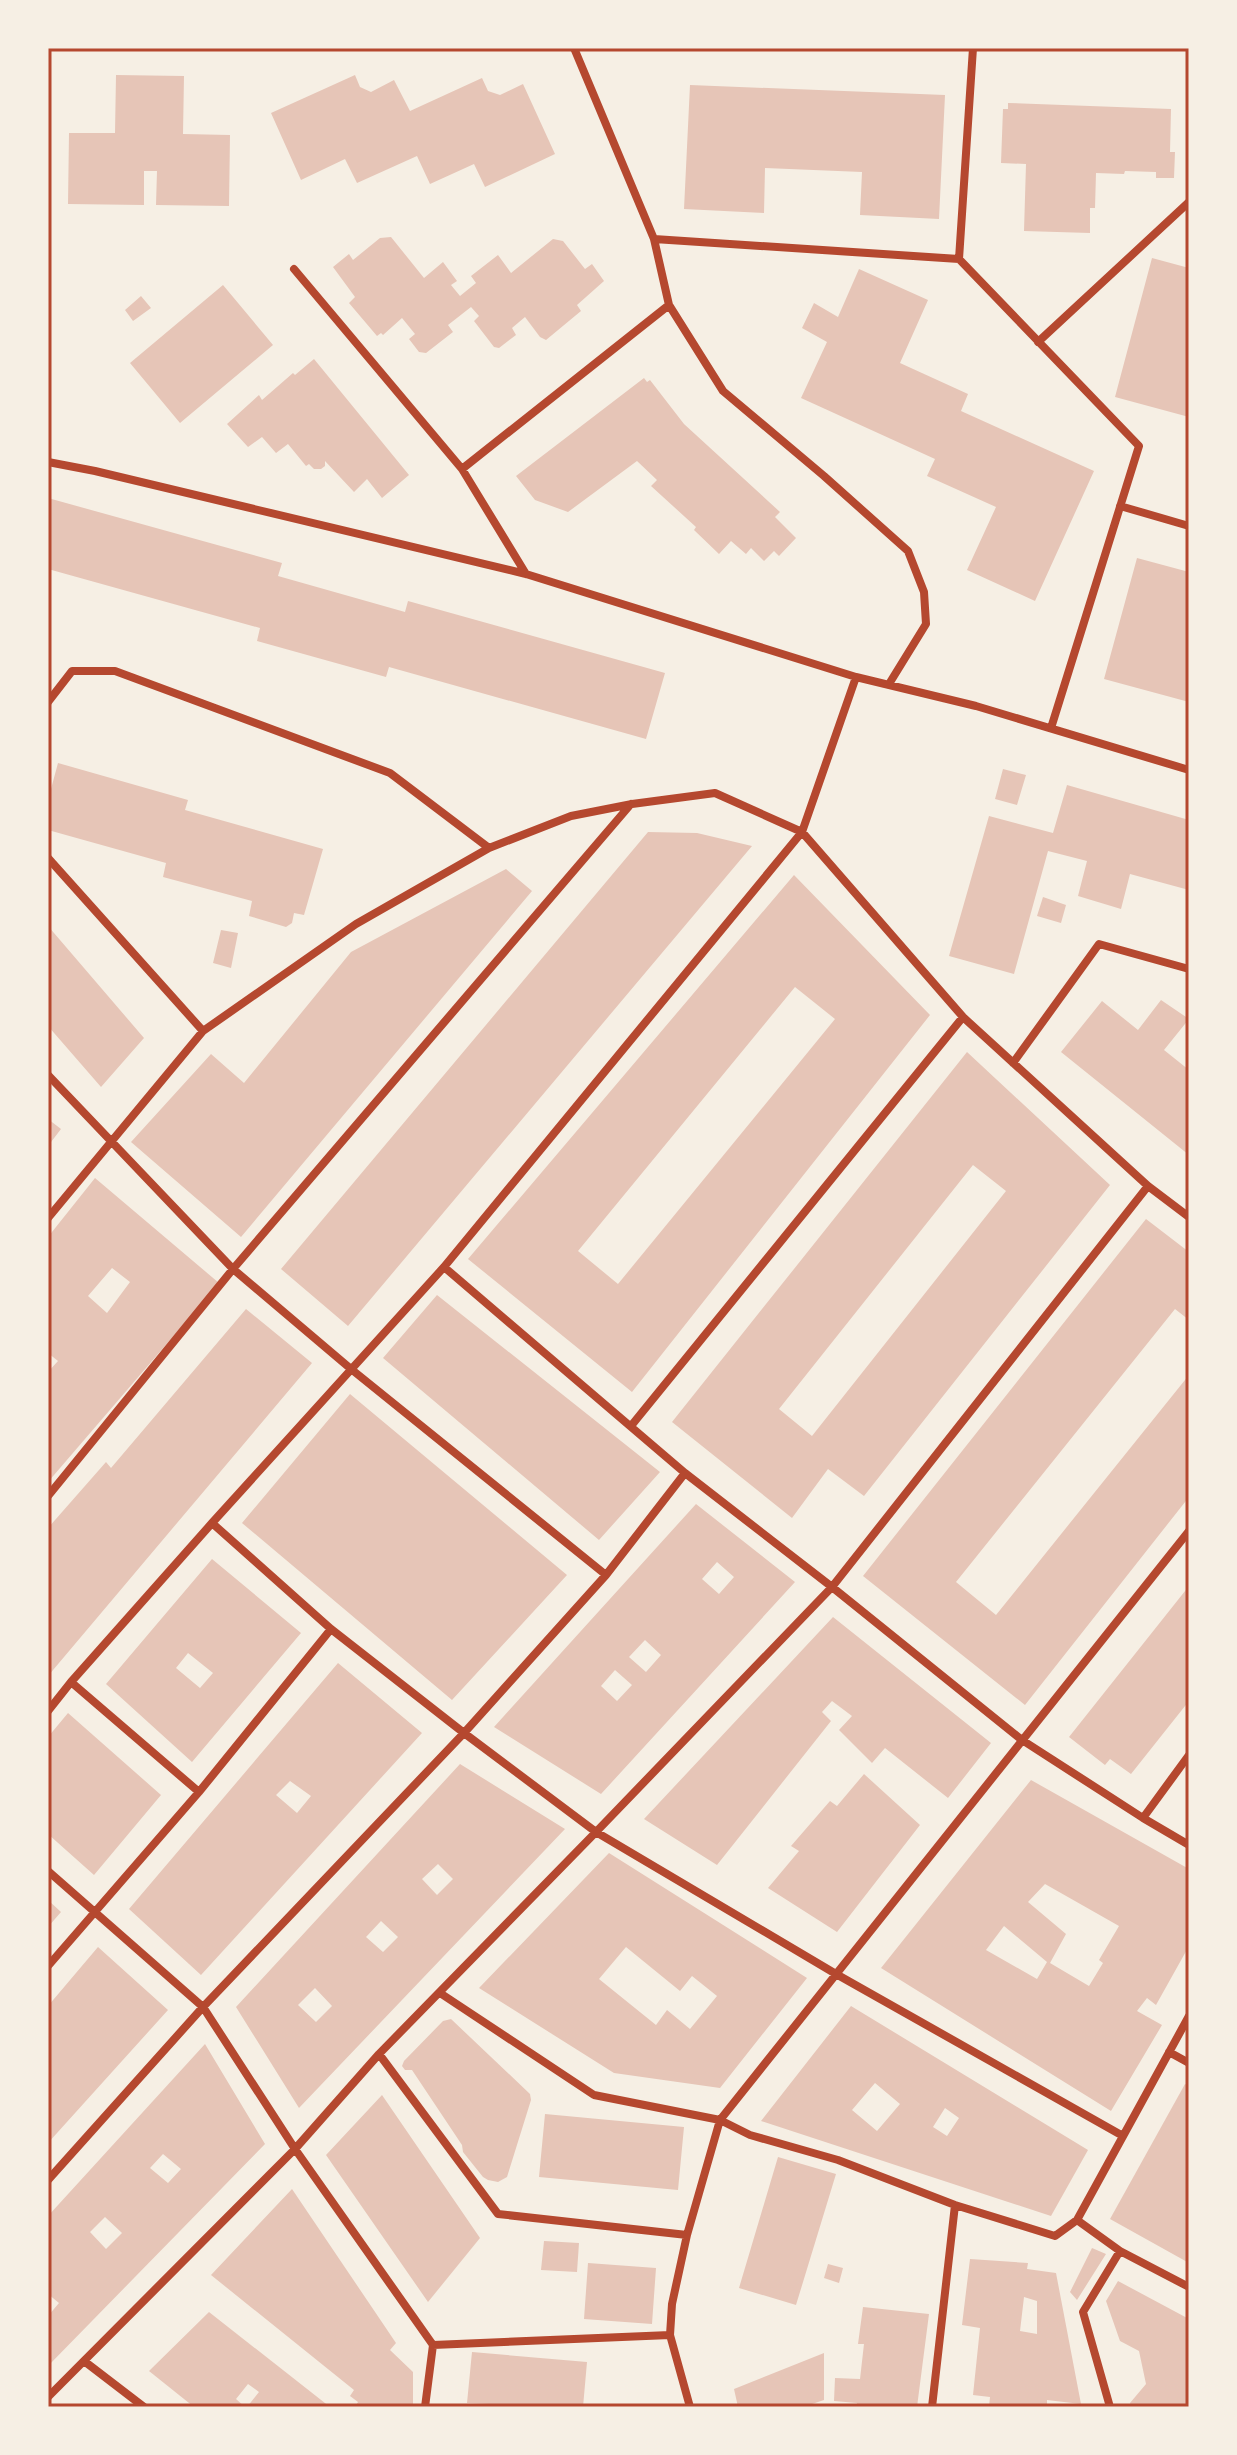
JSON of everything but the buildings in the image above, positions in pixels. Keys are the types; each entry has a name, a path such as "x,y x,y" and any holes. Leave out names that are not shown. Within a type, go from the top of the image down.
{"street":[{"path":"574,48 654,239 669,305 723,391 908,551 924,592 926,624 889,684"},
{"path":"959,259 973,48"},
{"path":"1038,342 1189,202"},
{"path":"654,239 959,259 1139,446 1051,728"},
{"path":"294,269 462,469 526,574"},
{"path":"462,469 669,305"},
{"path":"48,462 526,574 856,677 1051,728 1189,770"},
{"path":"1120,506 1189,526"},
{"path":"48,702 72,671 115,671 390,773 489,848"},
{"path":"48,1711 212,1523 444,1267 802,832 856,677"},
{"path":"48,1218 203,1031 356,924 489,848 571,816 715,793 802,832 963,1017 1148,1186 1189,1217"},
{"path":"48,1496 233,1269 632,804"},
{"path":"48,858 203,1031"},
{"path":"1013,1063 1099,944 1189,969"},
{"path":"631,1426 963,1017"},
{"path":"48,1075 233,1269 351,1369 606,1575"},
{"path":"48,2397 295,2149 379,2054 832,1587 1148,1186"},
{"path":"444,1267 685,1473 1022,1740 1189,1845"},
{"path":"48,2180 203,2007 464,1733 606,1575 685,1473"},
{"path":"212,1523 331,1629 596,1832 836,1974 1123,2136"},
{"path":"690,2407 670,2335 672,2304 687,2235 720,2120 1189,1531"},
{"path":"48,1966 199,1792 331,1629"},
{"path":"71,1682 199,1792"},
{"path":"1143,1818 1189,1755"},
{"path":"48,1871 203,2007 295,2149 433,2345 425,2407"},
{"path":"440,1993 594,2095 720,2120 750,2135 838,2160 955,2205 1055,2236 1077,2220 1189,2016"},
{"path":"1169,2052 1189,2063"},
{"path":"379,2054 498,2214 687,2235"},
{"path":"932,2407 955,2205"},
{"path":"1077,2220 1120,2251 1189,2287"},
{"path":"1110,2407 1083,2312 1120,2251"},
{"path":"433,2345 670,2335"},
{"path":"84,2361 144,2407"}]}
